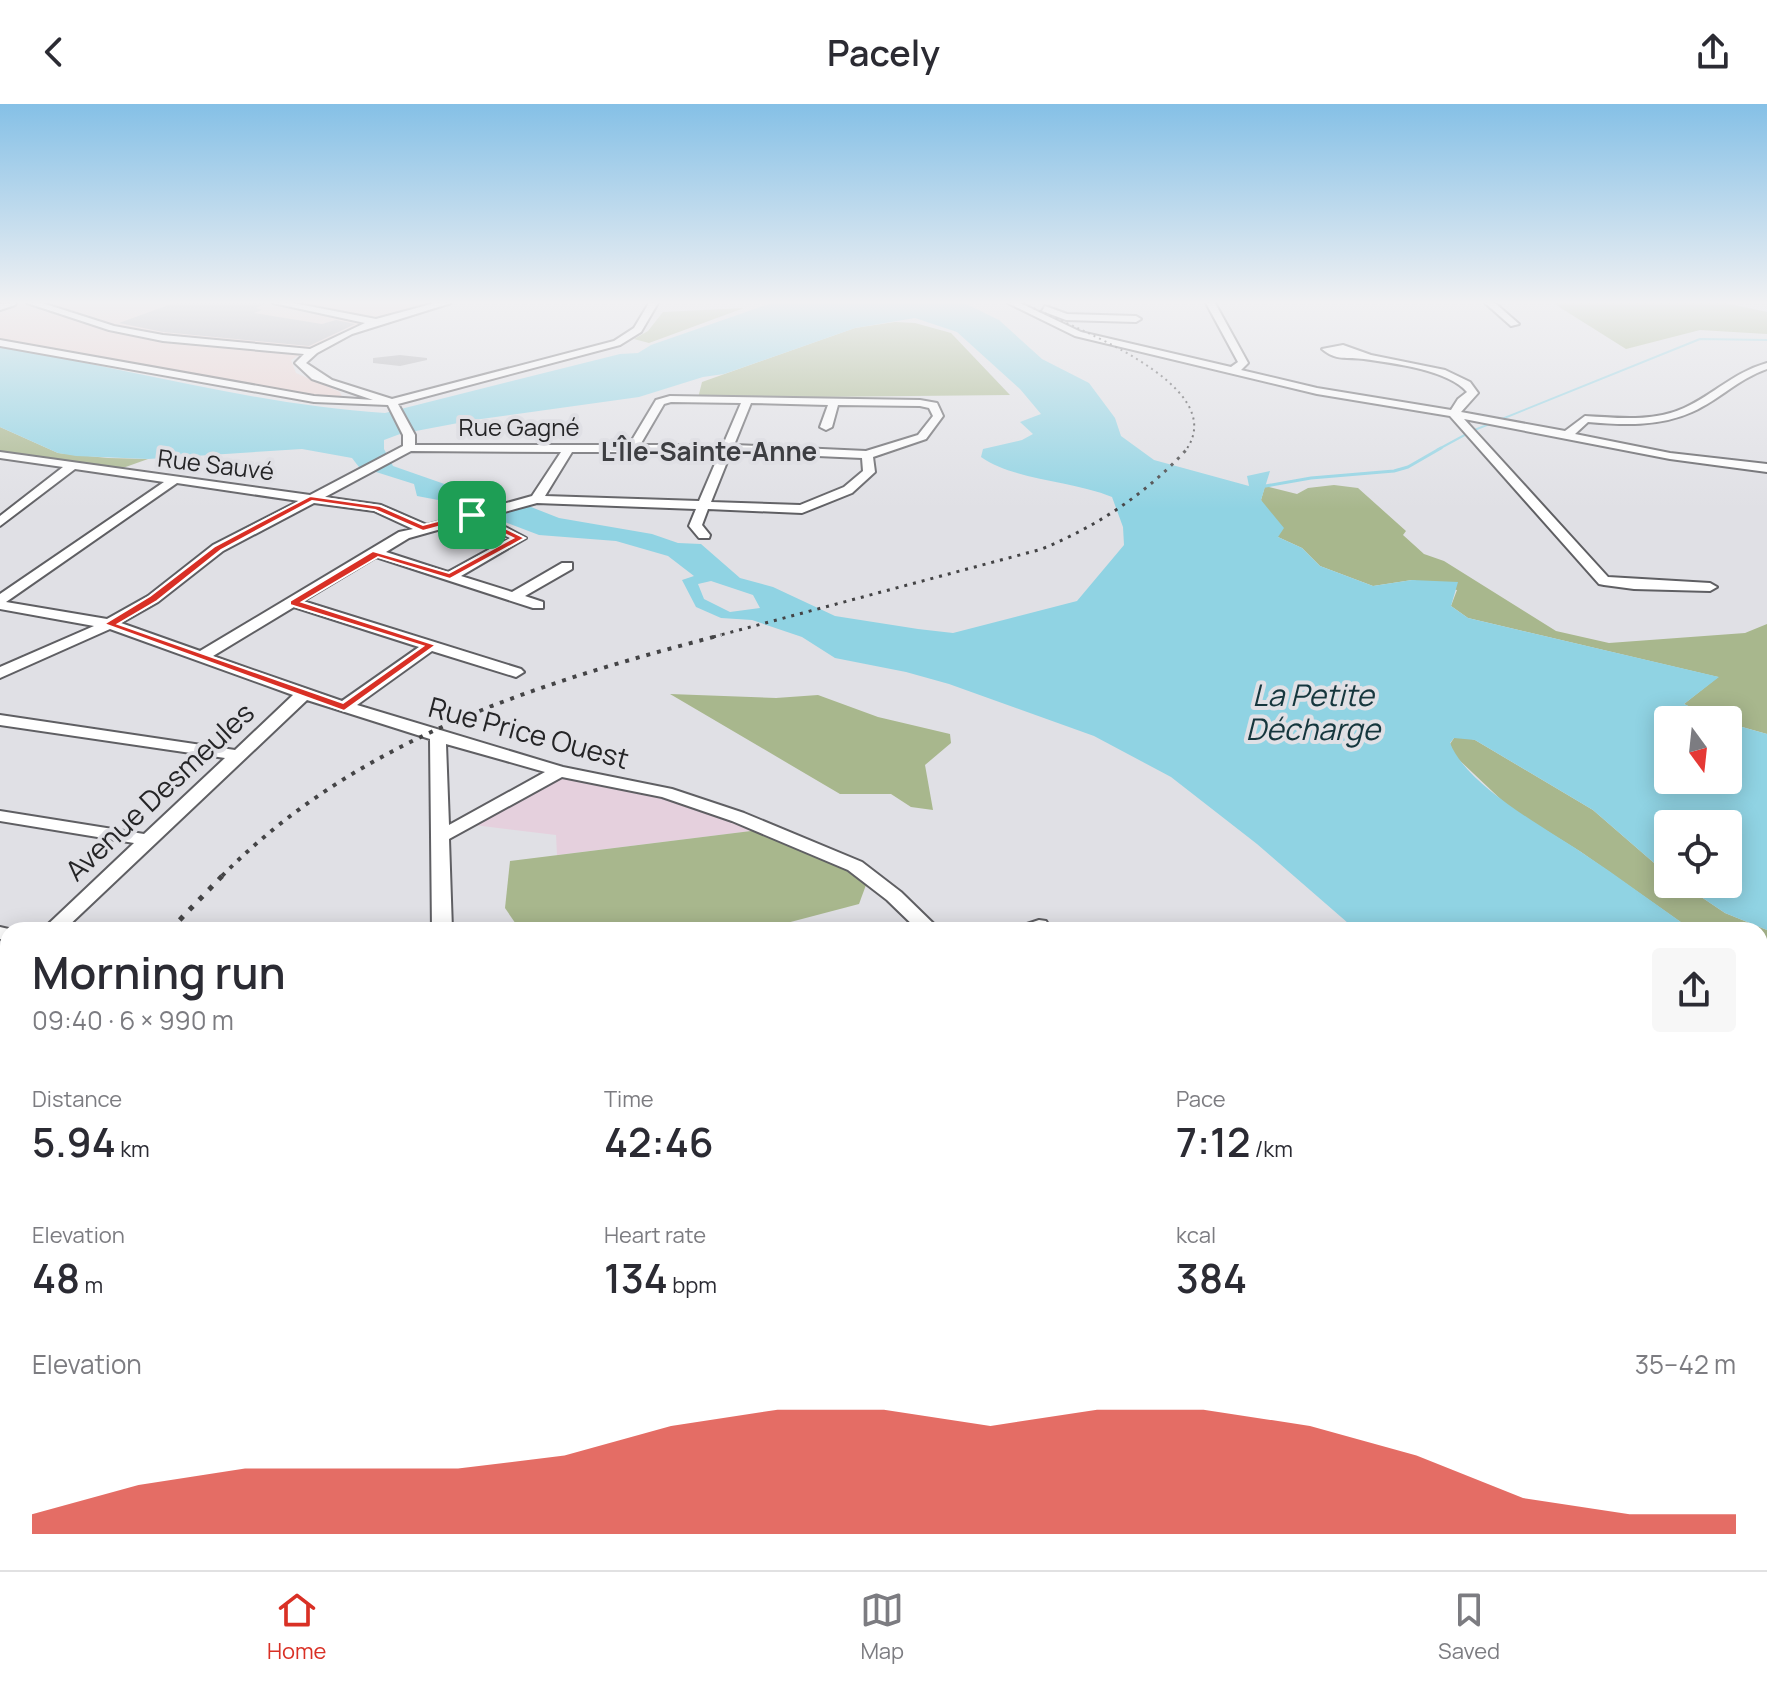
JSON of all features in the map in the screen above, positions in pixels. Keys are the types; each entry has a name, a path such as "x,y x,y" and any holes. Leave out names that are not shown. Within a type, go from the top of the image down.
{"street":[{"path":"161,371 335,402 393,404 513,371"},
{"path":"308,371 327,382 393,404"},
{"path":"1240,371 1317,391 1670,456 1767,468"},
{"path":"1437,371 1466,384 1473,393 1462,401 1454,414"},
{"path":"1566,436 1585,419 1634,422 1688,410 1751,371"},
{"path":"335,402 349,398 356,390"},
{"path":"201,657 404,535 423,528 531,500 802,509 848,490 869,472 867,455 922,437 938,416 933,405 670,399 660,402 632,449"},
{"path":"704,535 695,526 748,399"},
{"path":"826,427 834,401"},
{"path":"0,673 109,624 153,599 218,548 406,445 393,404"},
{"path":"1454,414 1604,581 1710,587"},
{"name":"Rue Gagné","path":"406,445 725,449 867,455"},
{"path":"531,500 568,449"},
{"name":"Rue Sauvé","path":"2,457 377,508 423,528"},
{"path":"0,522 72,466"},
{"path":"0,602 173,481"},
{"path":"450,576 520,538 472,515"},
{"path":"377,553 538,605"},
{"path":"513,597 567,566"},
{"name":"Rue Price Ouest","path":"0,602 109,624 304,694 438,736 560,771 666,793 798,840 855,866 922,922"},
{"path":"294,603 516,672"},
{"path":"344,707 431,645"},
{"name":"Avenue Desmeules","path":"61,922 304,694"},
{"path":"0,720 236,755"},
{"path":"438,736 442,922"},
{"path":"441,836 560,771"},
{"path":"0,816 148,840"}],"shaded area":[{"path":"171,371 295,371 340,392 342,397 332,400"},
{"path":"560,774 664,796 759,830 557,855 556,835 466,824"}],"green space":[{"path":"732,371 988,371 1010,395 698,398 702,382"},
{"path":"0,427 58,453 148,459 120,469 0,451"},
{"path":"1334,485 1358,488 1406,531 1403,535 1424,554 1444,561 1556,631 1609,643 1745,633 1767,624 1767,734 1742,727 1742,706 1684,704 1718,677 1468,618 1451,606 1457,590 1412,580 1373,586 1320,566 1302,548 1278,537 1261,500 1265,486 1297,494 1308,488"},
{"path":"670,694 776,698 818,695 878,717 950,734 951,743 925,765 933,810 911,807 891,794 840,794"},
{"path":"1462,736 1475,740 1593,810 1654,863 1654,898 1703,898 1725,913 1747,922 1681,922 1581,852 1510,808 1455,756 1450,744 1454,738"},
{"path":"759,830 833,861 866,885 859,904 790,922 515,922 505,908 510,861"}],"water":[{"name":"La Petite Décharge","path":"0,371 126,371 337,409 385,413 551,371 731,371 639,397 474,420 400,434 384,440 384,449 393,466 476,495 531,507 559,518 652,534 678,543 701,544 740,578 773,587 835,616 953,633 1077,601 1124,545 1123,527 1112,497 1010,471 981,457 983,449 1022,440 1033,434 1020,422 1041,414 1001,371 1066,371 1089,383 1115,418 1121,436 1154,460 1249,486 1247,476 1270,471 1261,500 1284,528 1278,537 1302,548 1320,566 1373,586 1412,580 1458,582 1451,606 1468,618 1719,677 1684,704 1688,706 1654,706 1654,794 1742,794 1742,727 1767,734 1767,922 1747,922 1725,913 1703,898 1742,898 1742,810 1654,810 1654,863 1593,810 1475,740 1454,738 1450,743 1459,759 1489,790 1681,922 1347,922 1257,844 1171,777 1094,736 949,684 835,658 802,637 752,620 721,618 696,607 682,580 694,576 668,556 616,541 539,535 454,503 417,496 414,484 376,472 362,471 352,458 302,449 148,459 58,453 0,427","holes":["711,581 753,595 760,608 730,612 704,599 698,584"]}],"waterway":[{"path":"1437,450 1472,431 1620,371"},
{"path":"1260,487 1311,478 1394,471 1408,467 1441,448"}],"railway":[{"path":"1154,371 1186,402 1194,425 1186,450"},
{"path":"713,637 1042,549 1083,530 1121,507 1188,448"},
{"path":"223,875 275,828 332,787 391,752 519,696 653,653 721,635"},
{"path":"178,922 223,875"}],"district":[{"name":"L'Île-Sainte-Anne","path":"709,451"}],"route":[{"path":"310,498 377,508 423,528 472,515 520,538 450,576 377,553 294,603 431,645 344,707 109,624 153,599 218,548 310,498"}]}
